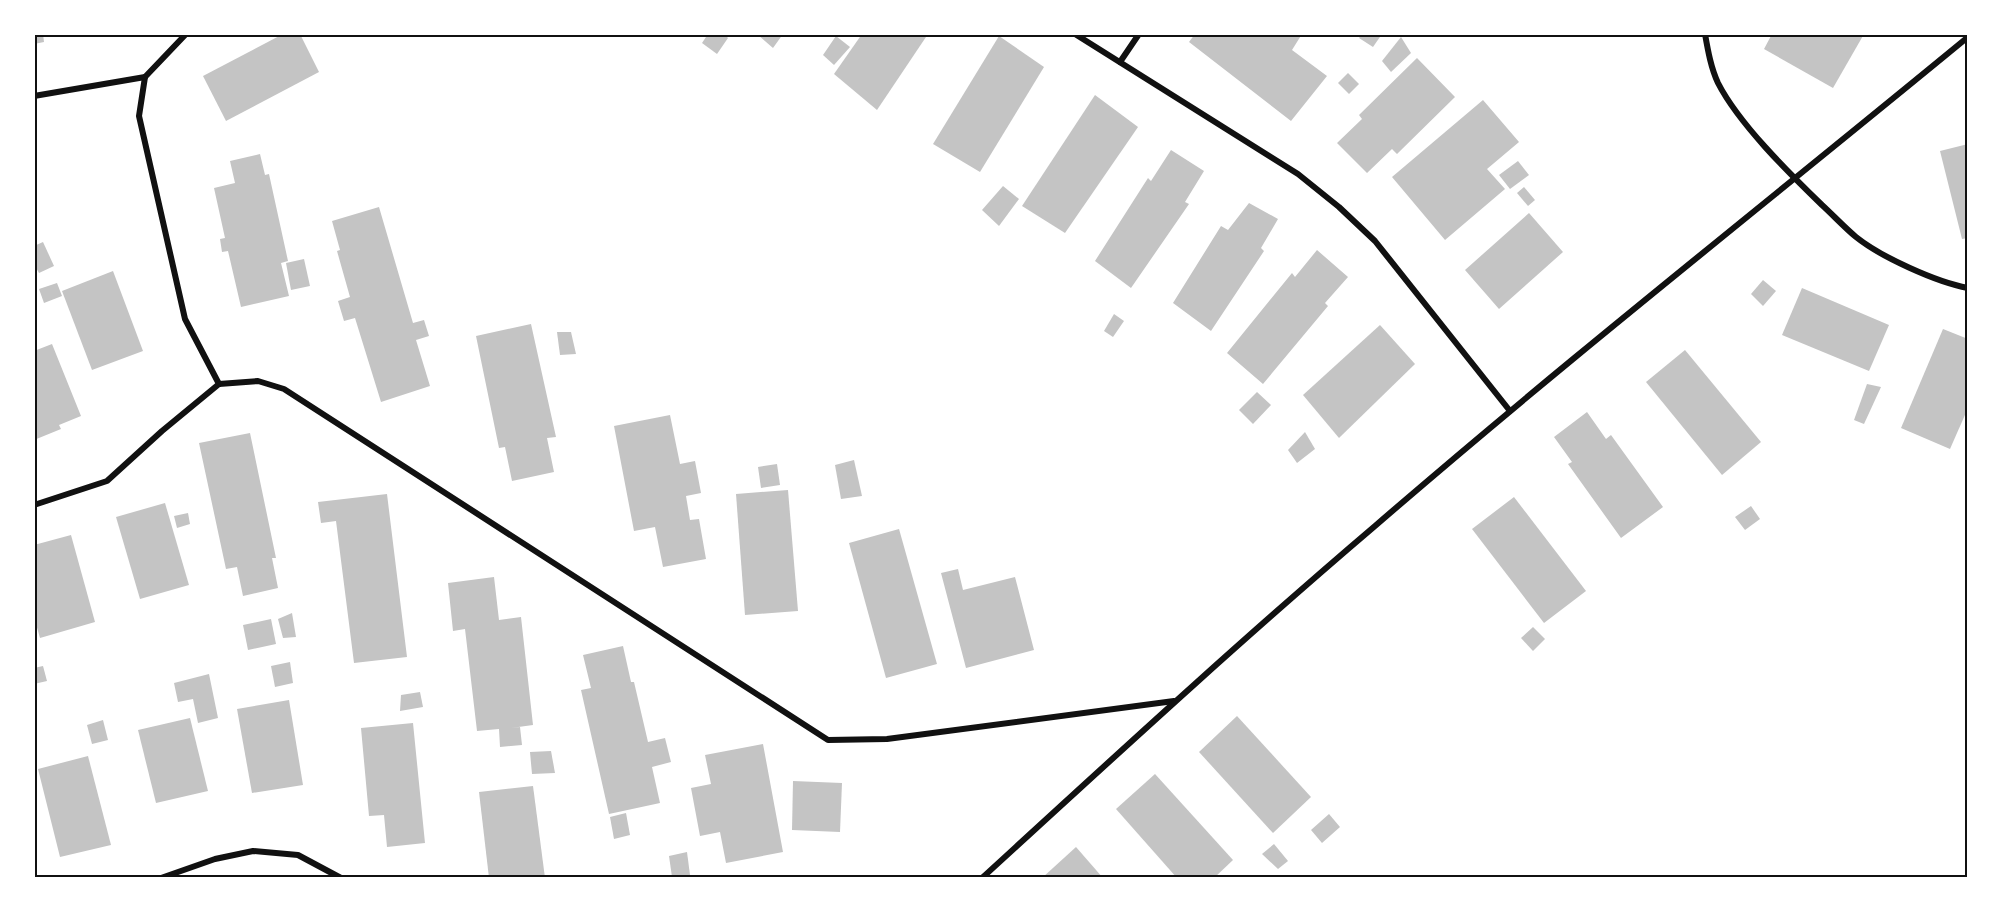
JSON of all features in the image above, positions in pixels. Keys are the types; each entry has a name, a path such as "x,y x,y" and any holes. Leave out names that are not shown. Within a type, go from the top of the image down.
{"street":[{"path":"186,34 146,76 140,116 185,319 219,384"},
{"path":"1075,34 1298,174 1339,207 1375,241 1510,411"},
{"path":"1120,62 1139,34"},
{"path":"1706,34 1708,55 1718,83 1743,120 1795,179 1856,237 1906,266 1954,286 1968,288"},
{"path":"982,878 1175,701 1374,526 1510,411 1968,37"},
{"path":"34,96 146,76"},
{"path":"34,505 106,481 219,384 258,381 284,389 828,740 887,739 1175,701"},
{"path":"161,878 215,859 253,851 298,855 341,878"}],"building":[{"path":"34,34 43,34 44,42 34,44"},
{"path":"283,34 300,34 319,72 226,121 203,76"},
{"path":"708,34 724,34 728,38 717,54 702,43"},
{"path":"757,34 783,34 773,48"},
{"path":"862,34 928,34 877,110 834,74"},
{"path":"1195,34 1302,34 1292,50 1327,76 1291,121 1189,42"},
{"path":"1362,34 1382,34 1373,47 1359,38"},
{"path":"1772,34 1864,34 1833,88 1764,49"},
{"path":"836,36 850,47 834,65 823,55"},
{"path":"999,36 1044,67 980,172 933,144"},
{"path":"1401,37 1411,53 1391,72 1382,61"},
{"path":"1417,58 1455,97 1397,154 1392,149 1367,173 1337,143 1362,119 1359,115"},
{"path":"1348,73 1359,84 1349,94 1338,83"},
{"path":"1095,95 1138,127 1065,233 1022,206"},
{"path":"1483,100 1519,142 1487,169 1505,189 1445,240 1392,177"},
{"path":"1968,144 1968,238 1962,239 1940,151"},
{"path":"1171,150 1204,171 1185,202 1189,204 1131,288 1095,261 1148,178 1151,181"},
{"path":"260,154 265,175 269,174 288,261 281,263 289,296 241,307 228,251 222,252 220,239 225,238 214,188 235,183 230,161"},
{"path":"1518,161 1529,175 1510,189 1499,175"},
{"path":"1003,186 1019,199 999,226 982,210"},
{"path":"1524,187 1535,200 1528,206 1517,193"},
{"path":"1249,203 1278,219 1261,248 1264,251 1211,331 1173,303 1221,226 1228,230"},
{"path":"379,207 413,323 424,320 429,336 416,340 430,386 381,402 355,318 344,321 338,301 350,297 337,251 340,250 332,221"},
{"path":"1529,213 1563,252 1499,309 1465,270"},
{"path":"43,242 54,266 39,273 34,264 34,246"},
{"path":"1317,250 1348,277 1325,303 1328,306 1263,384 1227,353 1292,273 1295,277"},
{"path":"304,259 310,286 291,290 286,263"},
{"path":"113,271 143,351 92,370 62,291"},
{"path":"1763,280 1776,291 1763,306 1751,294"},
{"path":"57,283 62,296 44,303 39,289"},
{"path":"1802,288 1889,325 1869,371 1782,335"},
{"path":"1114,314 1124,321 1113,337 1104,331"},
{"path":"531,324 556,437 547,438 554,472 512,481 505,447 499,448 476,336"},
{"path":"1380,325 1415,364 1339,438 1303,395"},
{"path":"1943,329 1968,339 1968,408 1950,449 1901,428"},
{"path":"557,332 571,332 576,354 560,355"},
{"path":"52,344 81,416 59,425 61,429 34,440 34,351"},
{"path":"1685,350 1761,442 1722,475 1646,382"},
{"path":"1867,384 1881,387 1864,424 1854,420"},
{"path":"1257,392 1271,405 1253,424 1239,410"},
{"path":"1587,412 1606,439 1611,435 1663,507 1621,538 1568,464 1572,462 1554,437"},
{"path":"670,415 680,464 695,461 701,493 686,496 690,520 699,519 706,559 663,567 655,527 634,531 614,426"},
{"path":"1305,432 1315,449 1297,463 1288,450"},
{"path":"250,433 276,558 272,558 278,588 243,596 237,567 226,569 199,443"},
{"path":"854,460 862,496 841,499 835,465"},
{"path":"777,464 780,485 761,488 758,467"},
{"path":"788,490 798,611 745,615 736,494"},
{"path":"387,494 407,657 354,663 336,521 321,523 318,502"},
{"path":"1514,497 1586,591 1544,623 1472,529"},
{"path":"165,503 189,585 140,599 116,517"},
{"path":"1751,506 1760,519 1745,530 1735,517"},
{"path":"188,513 190,524 177,528 174,516"},
{"path":"899,529 937,664 886,678 849,543"},
{"path":"71,535 95,622 40,638 34,617 34,545"},
{"path":"958,569 963,590 1015,577 1034,650 966,668 941,573"},
{"path":"494,577 499,620 521,617 533,725 511,728 520,727 522,745 500,747 499,729 477,731 465,629 453,631 448,583"},
{"path":"292,613 296,637 283,638 278,619"},
{"path":"271,619 276,644 248,650 243,625"},
{"path":"1533,627 1545,639 1533,651 1521,638"},
{"path":"623,646 648,742 665,738 671,762 652,767 660,803 609,814 581,690 591,688 583,655"},
{"path":"290,662 293,683 275,687 271,666"},
{"path":"43,666 47,681 34,684 34,668"},
{"path":"209,674 218,718 198,723 193,699 178,702 174,683"},
{"path":"420,692 423,707 400,711 401,695"},
{"path":"289,700 303,785 252,793 237,709"},
{"path":"1237,716 1311,797 1273,833 1199,752"},
{"path":"190,718 208,791 156,803 138,730"},
{"path":"103,720 108,740 92,744 87,725"},
{"path":"413,723 425,843 387,847 384,815 369,816 361,728"},
{"path":"763,744 783,852 726,863 720,832 700,836 691,788 711,784 705,755"},
{"path":"551,751 555,773 532,774 530,752"},
{"path":"88,756 111,845 60,857 38,769"},
{"path":"1155,774 1233,860 1214,878 1177,878 1116,809"},
{"path":"793,781 842,783 840,832 792,830"},
{"path":"533,786 545,878 489,878 479,792"},
{"path":"626,813 630,835 614,839 610,817"},
{"path":"1329,814 1340,827 1322,843 1311,830"},
{"path":"1274,844 1288,861 1278,869 1262,854"},
{"path":"1076,847 1103,878 1042,878"},
{"path":"687,852 690,875 672,877 669,856"}]}
